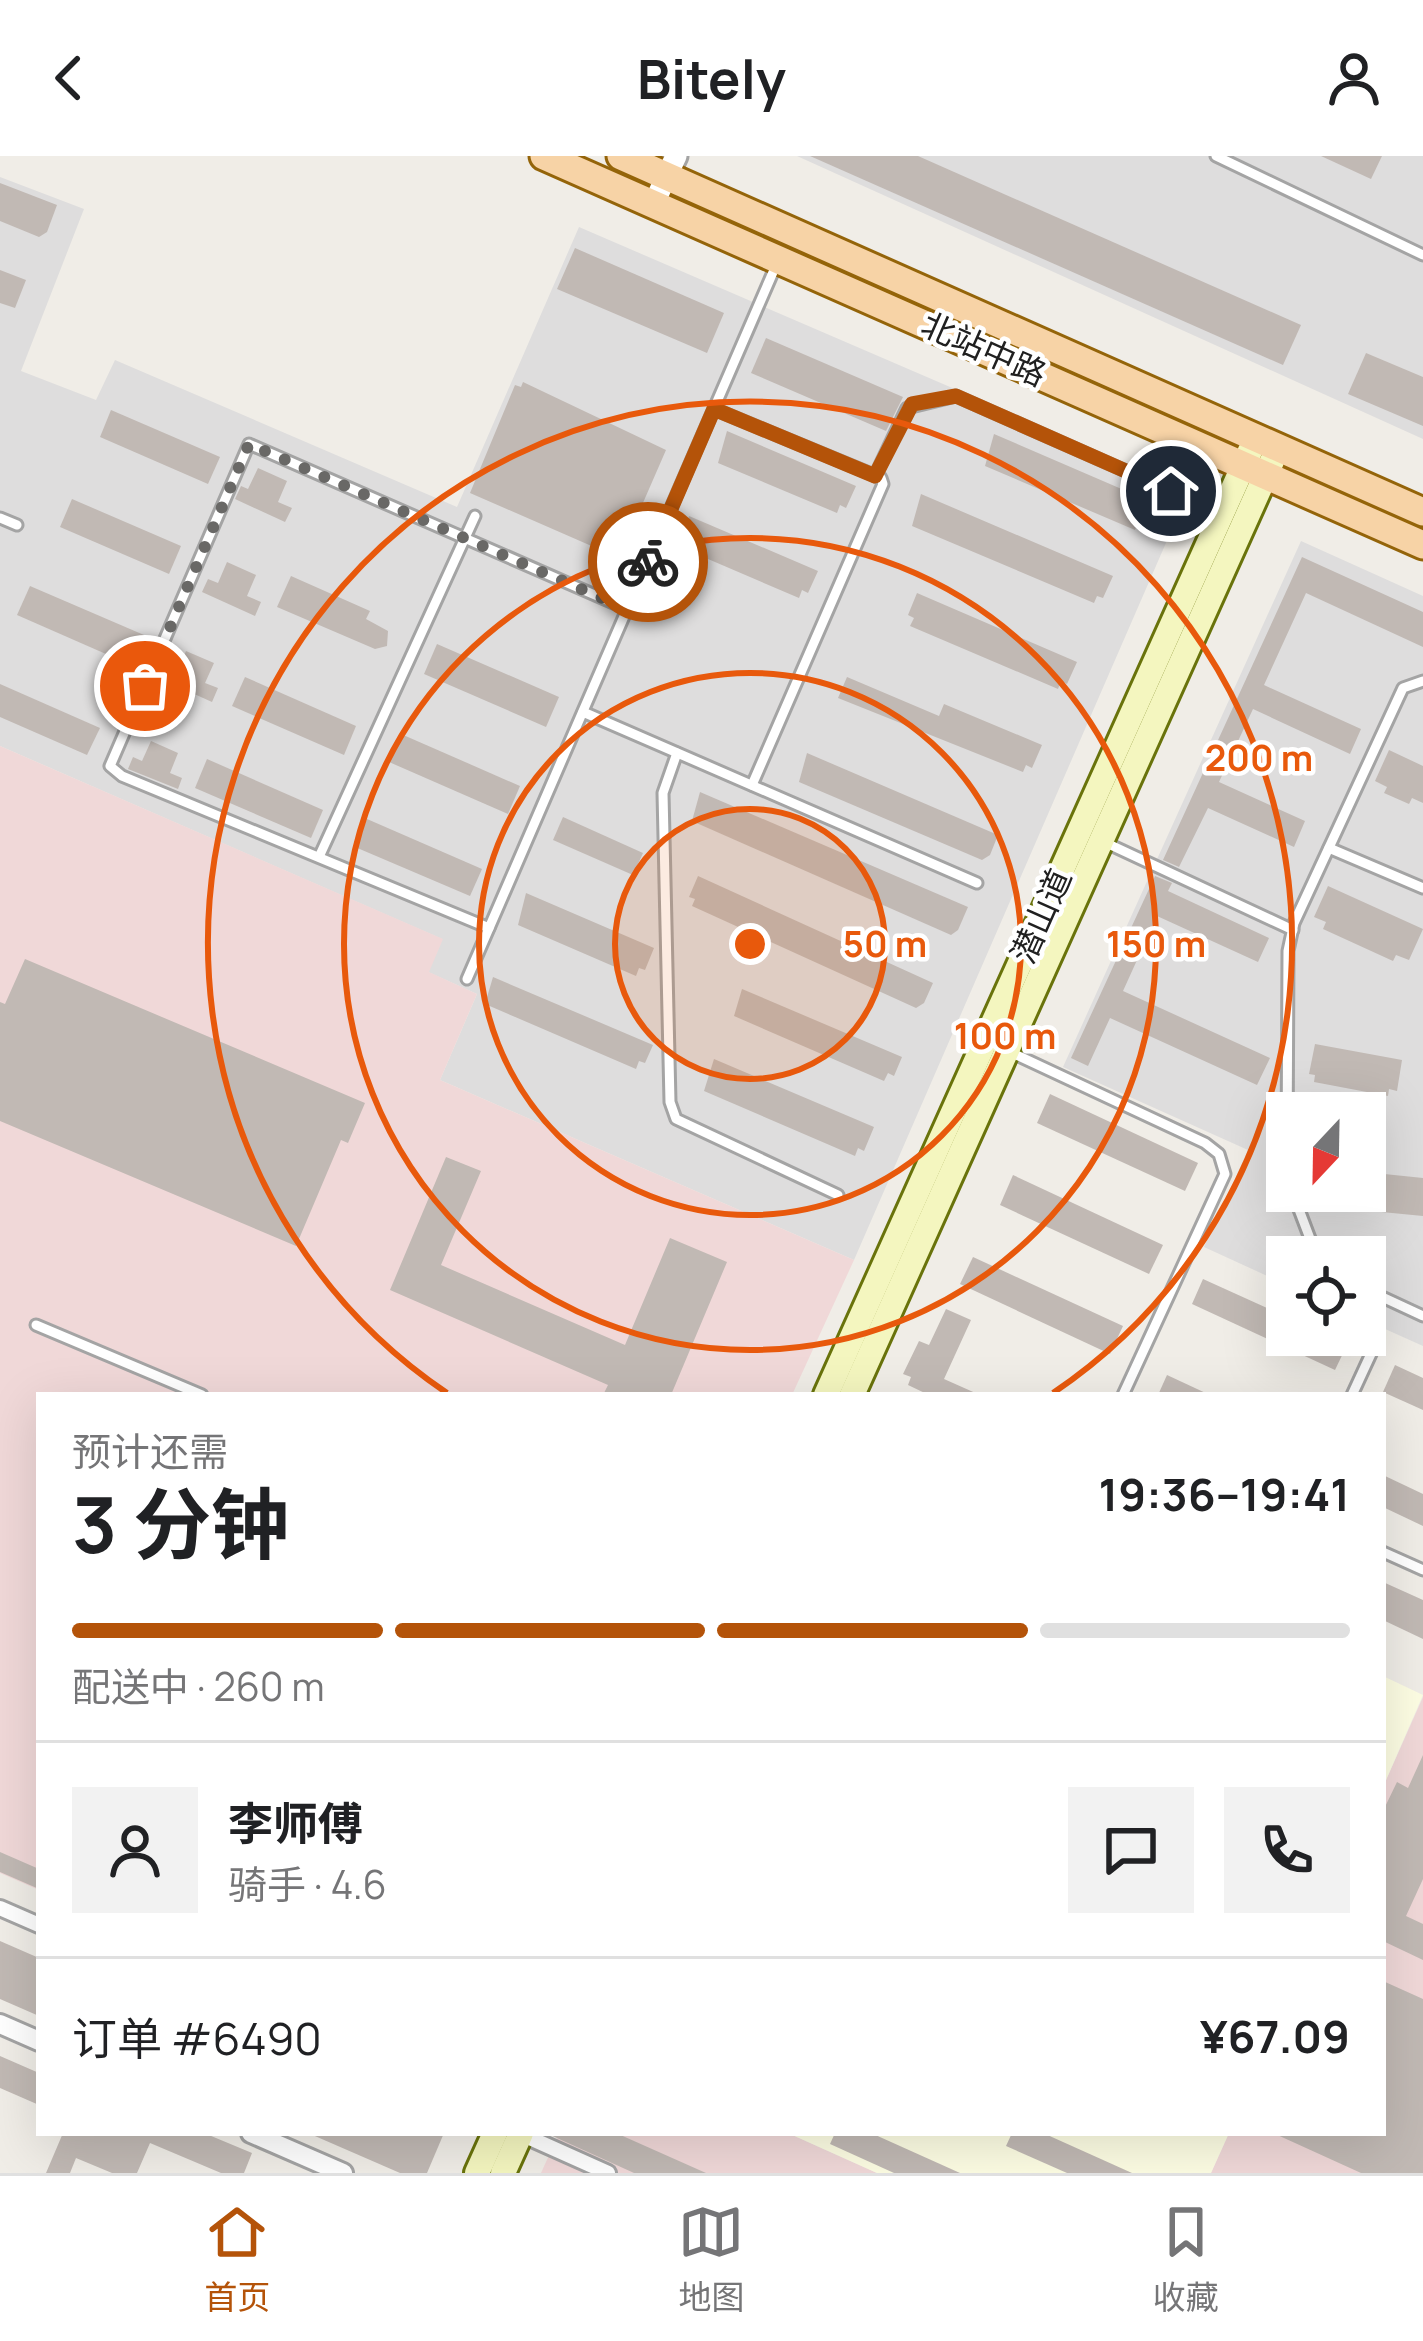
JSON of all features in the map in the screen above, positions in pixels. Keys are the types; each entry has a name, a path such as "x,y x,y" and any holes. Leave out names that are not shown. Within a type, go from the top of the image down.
{"main road":[{"name":"北站中路","path":"544,156 1423,545"},
{"name":"北站中路","path":"652,162 1423,512"},
{"name":"潜山道","path":"827,1392 1267,443"},
{"name":"潜山道","path":"854,1392 1101,841 1254,470"},
{"path":"477,2173 494,2136"},
{"path":"503,2173 520,2136"}],"street":[{"path":"643,198 652,162"},
{"path":"0,1908 36,1924"},
{"path":"0,2024 36,2040"},
{"path":"258,2136 343,2173"},
{"path":"525,2136 608,2173"}],"lane":[{"path":"1216,156 1423,255"},
{"path":"467,980 779,258"},
{"path":"875,476 912,404 956,396 1171,491"},
{"path":"714,409 875,476 884,484 752,785"},
{"path":"489,928 122,776 110,766 249,444 627,609"},
{"path":"319,856 475,516"},
{"path":"0,518 17,525"},
{"path":"1289,1092 1293,930 1403,688 1423,681"},
{"path":"583,712 976,883"},
{"path":"677,753 663,793 670,1102 676,1119 838,1195"},
{"path":"1101,841 1293,930"},
{"path":"1329,848 1423,888"},
{"path":"1007,1051 1205,1143 1224,1162 1225,1174 1124,1392"},
{"path":"1386,1298 1423,1316"},
{"path":"36,1325 195,1392"},
{"path":"1353,1392 1370,1356"},
{"path":"1386,1553 1423,1570"}],"shaded area":[{"path":"797,156 1423,156 1423,439"},
{"path":"0,177 84,209 21,371 96,400 115,360 457,507 579,227 1189,490 854,1260 440,1080 477,994 428,972 442,939 0,746"},
{"path":"1301,541 1423,596 1423,1346 1386,1329 1386,1236 1266,1236 1266,1275 1204,1247 1248,1150 1063,1067"},
{"path":"0,746 443,939 429,972 477,994 440,1080 854,1260 793,1392 36,1392 36,1889 0,1873"},
{"path":"1386,1677 1423,1695 1386,1780"},
{"path":"1423,1697 1423,2173 1211,2173 1228,2136 1386,2136 1386,1780"},
{"path":"558,2136 795,2136 877,2173 541,2173"},
{"path":"795,2136 1228,2136 1211,2173 877,2173"}],"building":[{"path":"810,156 918,156 1301,325 1283,365"},
{"path":"1321,156 1382,156 1371,179"},
{"path":"0,183 57,205 47,232 39,237 0,221"},
{"path":"575,248 724,313 707,353 557,289"},
{"path":"0,270 26,280 15,308 0,303"},
{"path":"766,338 903,397 886,431 751,373"},
{"path":"1366,353 1423,377 1423,426 1348,394"},
{"path":"523,382 666,450 619,558 470,493 515,385 521,387"},
{"path":"111,410 220,457 208,484 100,437"},
{"path":"727,431 856,486 846,508 840,505 837,513 718,463"},
{"path":"994,434 1154,503 1144,525 1138,522 1135,530 985,466"},
{"path":"258,468 287,481 278,502 292,508 285,522 235,499 241,486 248,489"},
{"path":"921,494 1113,576 1103,598 1097,596 1094,603 912,526"},
{"path":"72,499 181,546 169,574 60,527"},
{"path":"689,516 818,571 808,593 802,590 799,598 680,547"},
{"path":"1302,557 1423,612 1423,647 1306,593 1264,685 1361,729 1350,754 1253,709 1219,782 1305,821 1294,847 1208,808 1179,867 1163,860"},
{"path":"227,562 256,575 247,596 261,602 255,616 202,592 208,579 218,583"},
{"path":"291,576 370,611 366,619 388,631 387,646 375,649 277,607"},
{"path":"30,586 144,635 131,665 17,615"},
{"path":"917,593 1077,662 1067,684 1061,681 1058,689 910,626 914,618 908,615"},
{"path":"437,644 559,697 546,727 424,674"},
{"path":"186,651 214,663 205,683 218,688 212,702 163,680 169,667 178,671"},
{"path":"245,677 356,726 344,755 232,706"},
{"path":"847,677 939,716 944,704 1042,745 1032,768 1026,765 1023,772 838,698"},
{"path":"0,684 100,728 87,755 0,717"},
{"path":"401,734 520,786 508,814 389,762"},
{"path":"151,741 178,753 170,773 182,778 178,789 128,769 133,757 142,761"},
{"path":"1389,750 1423,766 1423,803 1412,798 1409,804 1384,793 1387,787 1375,781"},
{"path":"807,753 998,835 990,855 982,860 799,782"},
{"path":"207,759 323,810 311,838 195,788"},
{"path":"700,792 968,907 958,930 951,935 692,821"},
{"path":"563,817 643,853 633,875 553,840"},
{"path":"367,819 482,869 470,896 355,847"},
{"path":"698,876 933,983 924,1003 916,1008 692,906 695,899 689,897"},
{"path":"1155,876 1172,883 1168,891 1269,938 1258,962 1157,916 1123,991 1270,1058 1257,1085 1110,1018 1088,1066 1071,1058"},
{"path":"1328,886 1423,929 1409,960 1396,955 1393,961 1323,929 1326,922 1314,917"},
{"path":"526,893 654,948 645,970 639,968 636,976 518,925"},
{"path":"25,959 365,1103 348,1143 341,1140 296,1246 0,1121 0,1002 5,1004"},
{"path":"493,977 653,1045 645,1063 639,1061 636,1069 485,1004"},
{"path":"742,989 902,1057 894,1076 888,1073 884,1081 734,1016"},
{"path":"1315,1044 1402,1060 1397,1091 1389,1089 1388,1096 1314,1082 1315,1075 1309,1074"},
{"path":"714,1059 874,1127 864,1151 858,1148 855,1156 704,1091"},
{"path":"1050,1094 1198,1163 1185,1191 1037,1123"},
{"path":"446,1157 481,1171 441,1265 625,1345 670,1238 727,1262 672,1392 604,1392 608,1385 390,1290"},
{"path":"1386,1174 1423,1178 1423,1216 1382,1212 1386,1212"},
{"path":"1013,1175 1163,1245 1149,1274 1000,1205"},
{"path":"973,1257 1123,1326 1110,1354 960,1284"},
{"path":"1203,1279 1266,1308 1266,1338 1192,1304"},
{"path":"946,1309 971,1320 944,1379 973,1392 923,1392 908,1385 911,1377 903,1374 919,1341 929,1345"},
{"path":"1305,1356 1342,1356 1335,1370"},
{"path":"1395,1365 1423,1378 1423,1410 1386,1392"},
{"path":"1167,1375 1204,1392 1159,1392"},
{"path":"1386,1476 1423,1494 1423,1526 1386,1508"},
{"path":"1386,1583 1423,1600 1423,1639 1386,1621"},
{"path":"1423,1755 1423,1879 1406,1916 1423,1924 1423,1960 1386,1942 1386,1805 1397,1782 1408,1788"},
{"path":"0,1852 36,1868 36,1888 0,1872"},
{"path":"0,1941 36,1957 36,2015 0,1999"},
{"path":"1386,1982 1423,1999 1423,2173 1361,2173 1280,2136 1386,2136"},
{"path":"0,2056 36,2072 36,2104 0,2088"},
{"path":"62,2136 211,2136 252,2153 244,2173 221,2173 150,2143 137,2173 112,2173 76,2158 70,2173 46,2173"},
{"path":"315,2136 443,2136 427,2173 400,2173"},
{"path":"553,2136 623,2136 706,2173 634,2173"},
{"path":"834,2136 878,2136 960,2173 894,2173 830,2144"},
{"path":"1011,2136 1050,2136 1132,2173 1067,2173 1006,2146"}],"way so far":[{"path":"145,686 249,444 627,609 648,562"}],"route":[{"path":"648,562 714,409 875,476 912,404 956,396 1171,491"}]}
